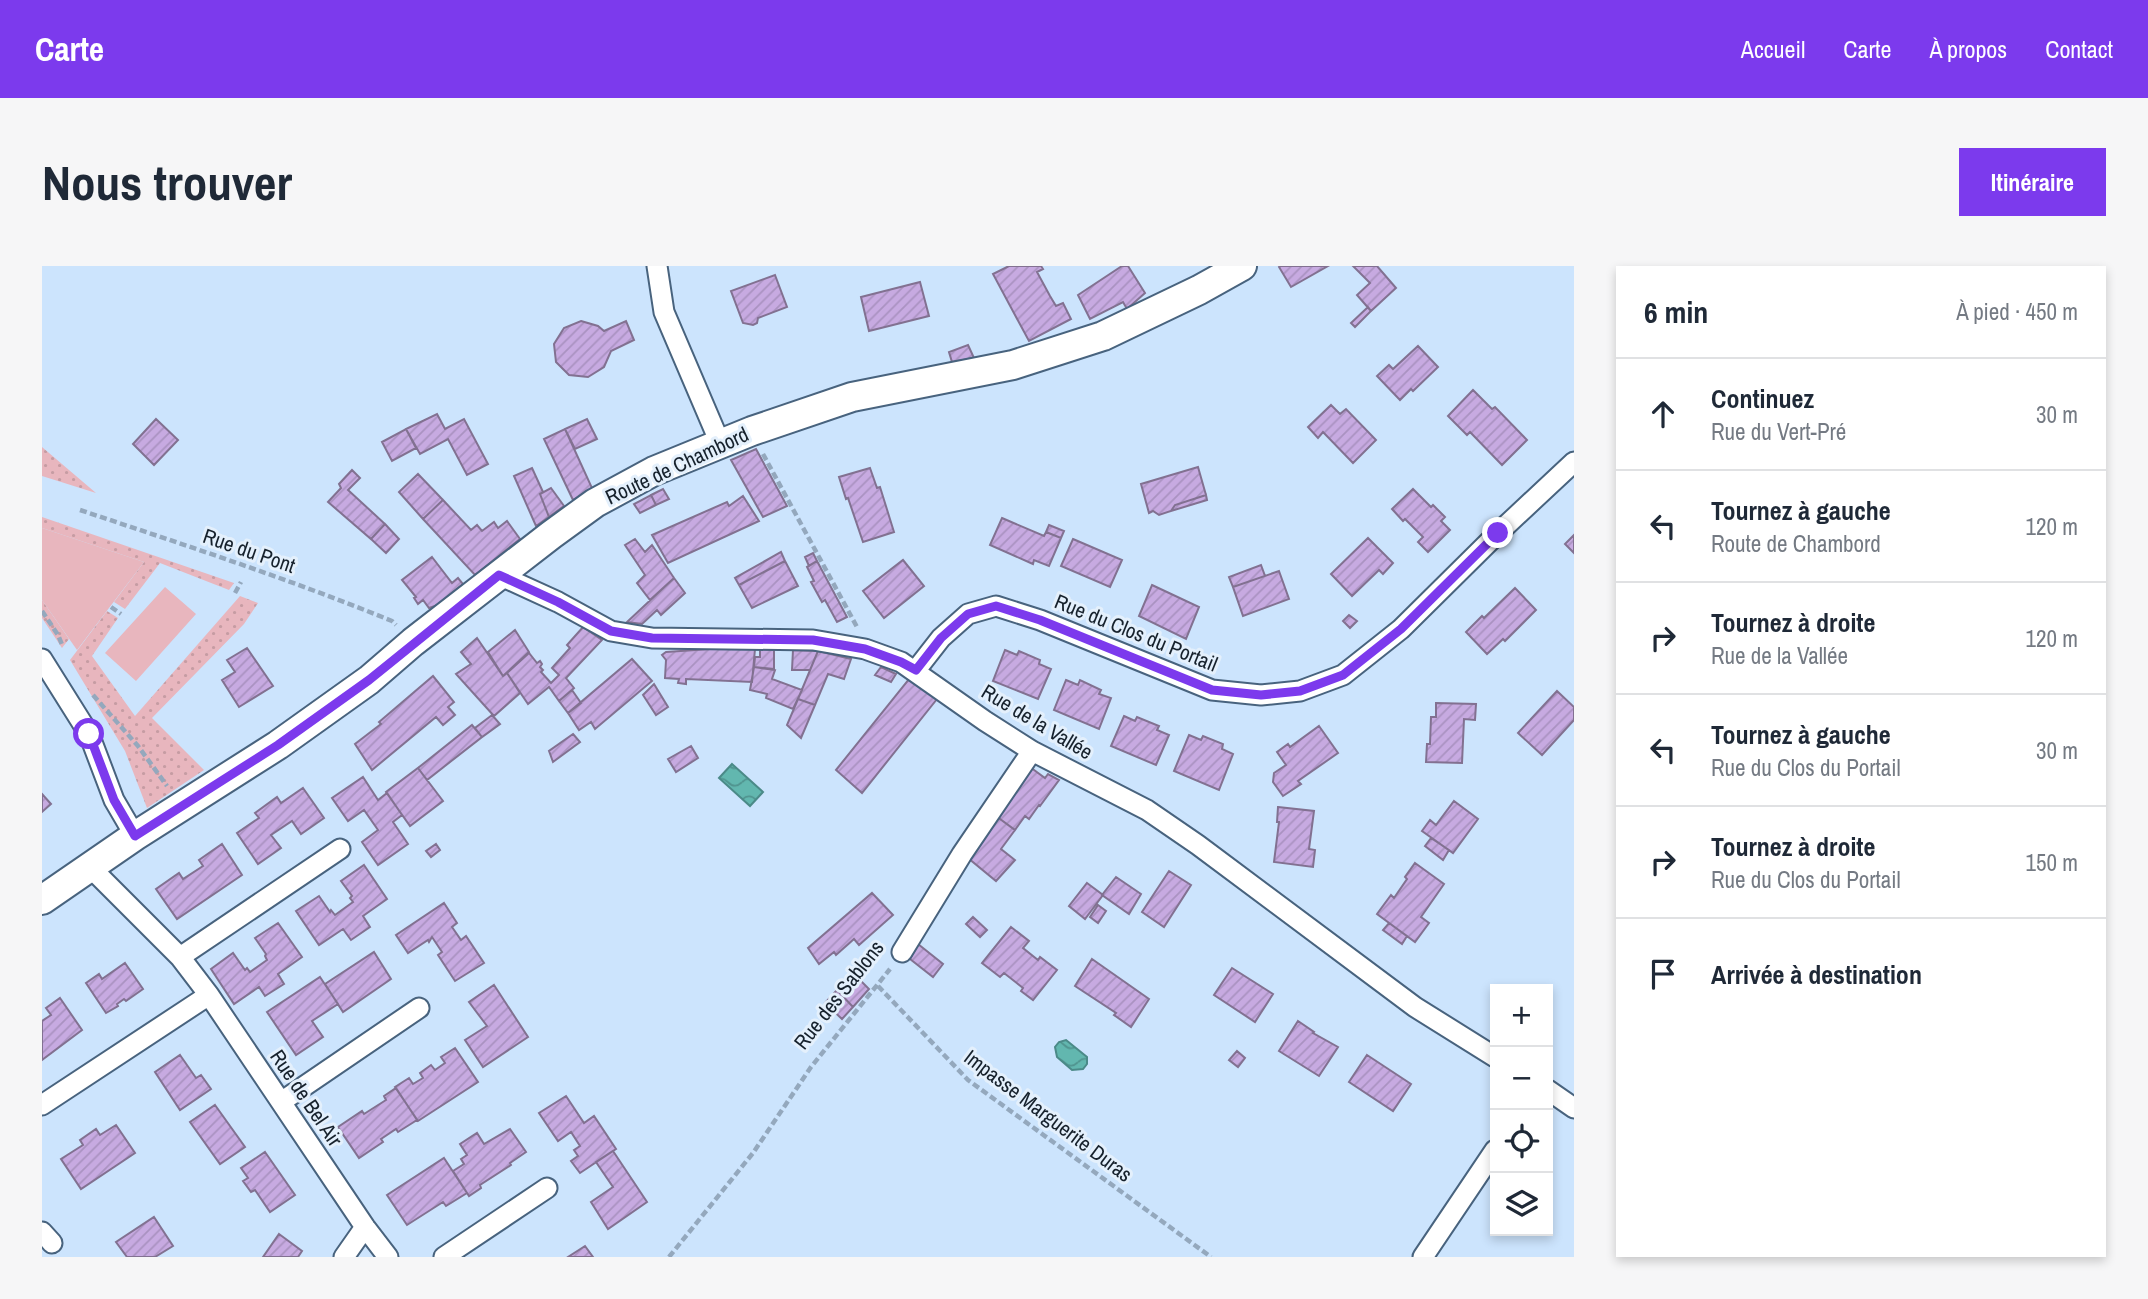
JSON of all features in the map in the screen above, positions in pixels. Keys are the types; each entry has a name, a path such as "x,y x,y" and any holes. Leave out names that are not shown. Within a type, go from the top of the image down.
{"main road":[{"name":"Route de Chambord","path":"42,900 135,836 290,737 369,680 499,575 595,503 654,471 752,431 852,397 1013,365 1103,336 1242,266"}],"street":[{"path":"657,266 664,312 720,443"},
{"name":"Rue du Clos du Portail","path":"916,670 941,638 968,614 996,606 1040,620 1212,690 1261,695 1300,691 1343,675 1401,629 1574,462"},
{"name":"Rue de la Vallée","path":"499,575 558,602 611,631 652,638 813,640 865,649 901,662 1032,751 1147,810 1415,1007 1490,1053"},
{"path":"42,659 89,734 114,800 135,836"},
{"name":"Rue des Sablons","path":"902,952 962,854 1032,751"},
{"path":"180,957 340,849"},
{"name":"Rue de Bel Air","path":"91,868 180,957 209,995 388,1257"},
{"path":"42,1105 209,995"},
{"path":"281,1102 419,1008"},
{"path":"1553,1093 1574,1108"},
{"path":"1423,1257 1490,1157"},
{"path":"444,1257 547,1188"},
{"path":"344,1257 365,1227"}],"path":[{"path":"752,431 858,629 865,649"},
{"name":"Rue du Pont","path":"80,510 255,568 327,595 392,621 403,632"},
{"path":"235,593 242,582"},
{"path":"111,607 121,614"},
{"path":"42,611 58,635 65,653"},
{"path":"89,690 138,746 168,788"},
{"name":"Rue des Sablons","path":"669,1257 753,1153 811,1067 878,986 902,952"},
{"name":"Impasse Marguerite Duras","path":"878,986 968,1080 1211,1257"}],"shaded area":[{"path":"42,447 96,493 42,476"},
{"path":"42,517 234,583 229,590 160,563 125,609 114,602 144,562 42,528"},
{"path":"42,528 144,562 77,650 42,600"},
{"path":"165,587 196,614 136,681 105,653"},
{"path":"240,596 258,603 244,624 152,718 204,770 147,808 125,751 70,660 107,611 118,618 92,656 135,716"},
{"path":"42,600 69,639 62,648 42,618"}],"water":[{"path":"732,764 763,792 750,806 719,778"},
{"path":"1066,1040 1087,1057 1087,1064 1083,1069 1072,1070 1057,1057 1055,1047"}],"building":[{"path":"1009,266 1041,266 1043,269 1037,272 1050,296 1056,306 1063,303 1071,319 1029,341 993,274"},
{"path":"1122,266 1128,266 1145,293 1127,309 1123,302 1090,319 1078,295"},
{"path":"1280,266 1328,266 1291,287"},
{"path":"1353,266 1377,266 1396,288 1371,311 1357,295 1370,283"},
{"path":"775,275 787,307 758,318 753,325 743,323 731,291"},
{"path":"920,282 929,316 869,331 861,297"},
{"path":"1368,307 1371,311 1355,327 1351,323"},
{"path":"581,321 598,326 604,331 626,321 634,340 611,351 604,367 588,377 569,375 556,362 554,344 564,328"},
{"path":"968,345 974,358 952,362 949,352"},
{"path":"1418,346 1438,367 1400,400 1377,376 1389,365 1393,369"},
{"path":"1473,390 1492,409 1495,407 1527,440 1502,465 1470,432 1467,435 1448,416"},
{"path":"1331,405 1340,414 1346,409 1376,440 1353,463 1323,432 1318,438 1308,427"},
{"path":"437,414 445,429 464,419 488,464 467,475 448,439 420,454 406,429"},
{"path":"156,419 178,440 154,465 133,444"},
{"path":"587,419 597,439 575,449 565,429"},
{"path":"406,429 416,448 392,461 382,442"},
{"path":"565,429 592,488 573,500 544,439"},
{"path":"756,449 787,506 763,517 731,460"},
{"path":"1198,467 1206,495 1175,505 1171,511 1159,515 1153,511 1149,513 1141,484"},
{"path":"532,468 543,492 540,494 549,517 536,526 514,476"},
{"path":"870,468 877,488 880,487 894,532 863,542 839,477"},
{"path":"352,470 360,478 348,490 385,524 371,539 328,502"},
{"path":"418,474 443,500 423,519 399,492"},
{"path":"551,488 564,506 549,517 540,494"},
{"path":"663,489 669,499 656,505 651,495"},
{"path":"1413,489 1445,517 1441,521 1450,530 1428,552 1418,542 1423,537 1392,509"},
{"path":"651,495 656,505 640,513 634,504"},
{"path":"1206,495 1207,500 1171,511 1175,505"},
{"path":"743,496 759,521 668,563 652,535 727,502 729,506"},
{"path":"443,500 471,530 477,525 482,531 494,522 498,528 507,521 520,539 475,575 423,519"},
{"path":"1002,518 1044,536 1046,532 1061,538 1049,566 1034,560 1033,564 990,545"},
{"path":"385,524 399,539 386,553 371,539"},
{"path":"1049,525 1064,531 1061,538 1046,532"},
{"path":"1574,535 1574,553 1565,544"},
{"path":"1368,538 1393,563 1383,574 1379,570 1352,596 1331,574"},
{"path":"635,539 645,552 652,545 674,578 650,600 637,583 645,575 625,545"},
{"path":"1073,539 1122,560 1110,587 1061,566"},
{"path":"781,552 785,561 739,585 735,578"},
{"path":"813,553 817,561 809,566 805,557"},
{"path":"432,557 452,583 458,578 463,584 438,605 429,608 423,600 418,604 414,598 416,597 402,580"},
{"path":"903,560 924,586 884,618 863,591"},
{"path":"785,561 798,586 752,608 739,585"},
{"path":"817,561 847,617 837,622 811,582 814,581 807,567"},
{"path":"1261,565 1265,576 1233,587 1229,577"},
{"path":"1279,571 1289,599 1243,616 1233,587"},
{"path":"674,578 685,593 661,615 657,610 642,624 627,622"},
{"path":"1152,585 1199,607 1186,639 1139,616"},
{"path":"1515,588 1536,610 1505,641 1503,639 1487,654 1466,632"},
{"path":"1349,615 1357,621 1350,628 1343,621"},
{"path":"583,627 602,640 566,678 574,688 559,701 549,687 528,704 507,673 529,653 537,663 540,661 543,670 541,672 551,683 559,675 552,668 570,648 567,645"},
{"path":"515,630 529,652 503,676 488,652"},
{"path":"477,638 503,676 507,673 520,693 494,716 456,674 471,664 461,652"},
{"path":"247,648 273,686 239,707 222,680 235,672 227,660"},
{"path":"755,649 752,682 686,679 686,684 678,683 679,679 665,678 666,660 662,655 666,652"},
{"path":"760,649 774,650 774,669 754,667 755,657 760,657"},
{"path":"793,650 818,651 810,670 792,670"},
{"path":"1005,650 1017,655 1019,651 1040,660 1039,664 1051,669 1038,699 993,681"},
{"path":"818,651 851,659 844,679 828,674 815,705 798,699"},
{"path":"632,659 652,681 595,729 591,722 579,730 568,713"},
{"path":"754,667 775,670 772,679 802,690 793,709 766,698 767,694 750,690"},
{"path":"881,667 896,674 891,682 875,675"},
{"path":"433,676 454,702 448,707 455,715 443,725 436,717 372,770 355,744"},
{"path":"909,679 937,699 862,793 836,770"},
{"path":"1066,680 1078,685 1080,680 1101,690 1099,694 1111,698 1099,729 1054,710"},
{"path":"654,684 668,707 656,715 643,695"},
{"path":"572,690 581,703 568,713 559,701"},
{"path":"1557,691 1574,707 1574,720 1542,755 1518,733"},
{"path":"798,699 815,705 801,738 787,725"},
{"path":"1436,703 1476,704 1475,720 1464,719 1462,763 1426,762 1431,717 1436,717"},
{"path":"492,715 500,724 482,737 475,728"},
{"path":"1124,716 1135,721 1137,717 1159,726 1157,730 1169,735 1156,765 1111,746"},
{"path":"472,725 482,737 427,780 418,768"},
{"path":"1319,726 1338,753 1298,781 1301,784 1283,796 1273,782 1274,773 1286,765 1277,752 1288,744 1290,747"},
{"path":"573,734 580,742 553,762 549,751"},
{"path":"1189,735 1201,740 1203,736 1223,744 1222,749 1233,754 1219,790 1174,771"},
{"path":"691,746 698,758 676,772 668,759"},
{"path":"1030,767 1045,778 1048,774 1059,780 1029,819 1025,816 1015,830 996,816"},
{"path":"418,768 443,801 410,826 386,792"},
{"path":"363,777 378,800 387,793 402,815 393,822 408,844 378,865 362,842 378,830 364,810 348,821 332,798"},
{"path":"303,788 324,818 301,834 292,821 271,835 281,848 258,864 237,833 259,818 255,813 277,797 281,803"},
{"path":"42,794 51,804 42,812"},
{"path":"1454,801 1478,819 1453,853 1422,831 1430,820 1436,825"},
{"path":"1278,807 1314,811 1309,849 1315,850 1313,867 1274,862"},
{"path":"996,816 1015,830 1001,849 1015,860 996,881 968,858"},
{"path":"1431,838 1449,850 1443,860 1425,846"},
{"path":"222,844 242,875 177,919 156,889 179,873 183,879 203,866 199,860"},
{"path":"436,844 440,850 431,857 426,851"},
{"path":"1415,863 1444,884 1421,917 1429,923 1415,942 1377,914 1391,895 1394,898"},
{"path":"364,865 387,899 363,916 370,927 351,940 343,929 319,945 296,911 319,896 335,915 353,902 350,898 352,896 341,881"},
{"path":"1169,871 1191,885 1164,927 1142,912"},
{"path":"1116,877 1141,894 1129,914 1102,895"},
{"path":"1087,883 1103,895 1085,919 1069,906"},
{"path":"872,893 893,915 859,945 854,939 836,955 834,952 819,964 808,948"},
{"path":"444,903 457,923 452,927 461,940 466,936 484,963 455,981 438,955 442,952 432,937 429,942 428,940 408,953 396,935"},
{"path":"1098,905 1106,911 1098,923 1090,917"},
{"path":"973,917 987,930 980,937 966,924"},
{"path":"278,923 302,957 278,974 284,984 265,996 259,987 234,1004 211,969 233,953 245,970 247,968 250,972 267,960 255,938"},
{"path":"1389,923 1407,936 1402,944 1383,930"},
{"path":"1011,927 1029,941 1023,948 1057,970 1033,1000 1004,973 1000,977 982,963"},
{"path":"918,944 943,964 933,977 910,959"},
{"path":"374,952 391,979 343,1012 325,984"},
{"path":"1092,959 1149,999 1131,1027 1114,1015 1116,1013 1075,986"},
{"path":"125,963 143,989 106,1013 86,983 99,974 102,979"},
{"path":"1232,968 1273,994 1255,1022 1214,995"},
{"path":"853,973 869,989 853,1007 837,990"},
{"path":"320,977 338,1004 312,1021 323,1037 296,1055 267,1012"},
{"path":"494,985 528,1037 483,1067 465,1040 487,1026 469,1002"},
{"path":"837,990 853,1007 842,1019 825,1003"},
{"path":"60,998 82,1030 42,1060 42,1021 51,1015 46,1008"},
{"path":"1298,1021 1338,1047 1319,1076 1279,1051"},
{"path":"455,1048 478,1082 418,1121 395,1087 409,1078 413,1084 423,1078 420,1073 431,1065 435,1070 445,1063 441,1057"},
{"path":"1237,1051 1245,1058 1238,1067 1229,1060"},
{"path":"180,1055 196,1078 201,1075 211,1089 180,1110 155,1072"},
{"path":"1367,1055 1411,1084 1393,1111 1349,1082"},
{"path":"396,1088 417,1120 398,1132 396,1129 381,1139 383,1142 359,1158 338,1127 362,1111 364,1114 386,1100 384,1096"},
{"path":"566,1096 584,1123 594,1116 616,1149 580,1173 571,1161 578,1156 574,1150 580,1146 571,1132 558,1141 539,1113"},
{"path":"215,1105 245,1147 220,1164 190,1122"},
{"path":"116,1125 135,1153 81,1189 61,1159 83,1145 80,1140 96,1129 100,1135"},
{"path":"510,1129 526,1152 469,1196 453,1171 464,1164 461,1159 467,1155 460,1144 477,1133 484,1144"},
{"path":"613,1151 647,1202 608,1229 591,1202 613,1187 596,1162"},
{"path":"265,1152 295,1195 270,1212 255,1190 251,1192 243,1181 248,1178 241,1168"},
{"path":"444,1158 467,1193 446,1206 443,1202 407,1225 387,1195"},
{"path":"154,1217 173,1246 155,1257 127,1257 116,1242"},
{"path":"279,1234 302,1251 298,1257 263,1257"},
{"path":"585,1246 593,1257 568,1257"}],"route":[{"path":"89,734 114,800 135,836 278,745 369,680 499,575 558,602 611,631 652,638 813,640 865,649 916,670 941,638 968,614 996,606 1040,620 1212,690 1261,695 1300,691 1343,675 1401,629 1498,533"}]}
